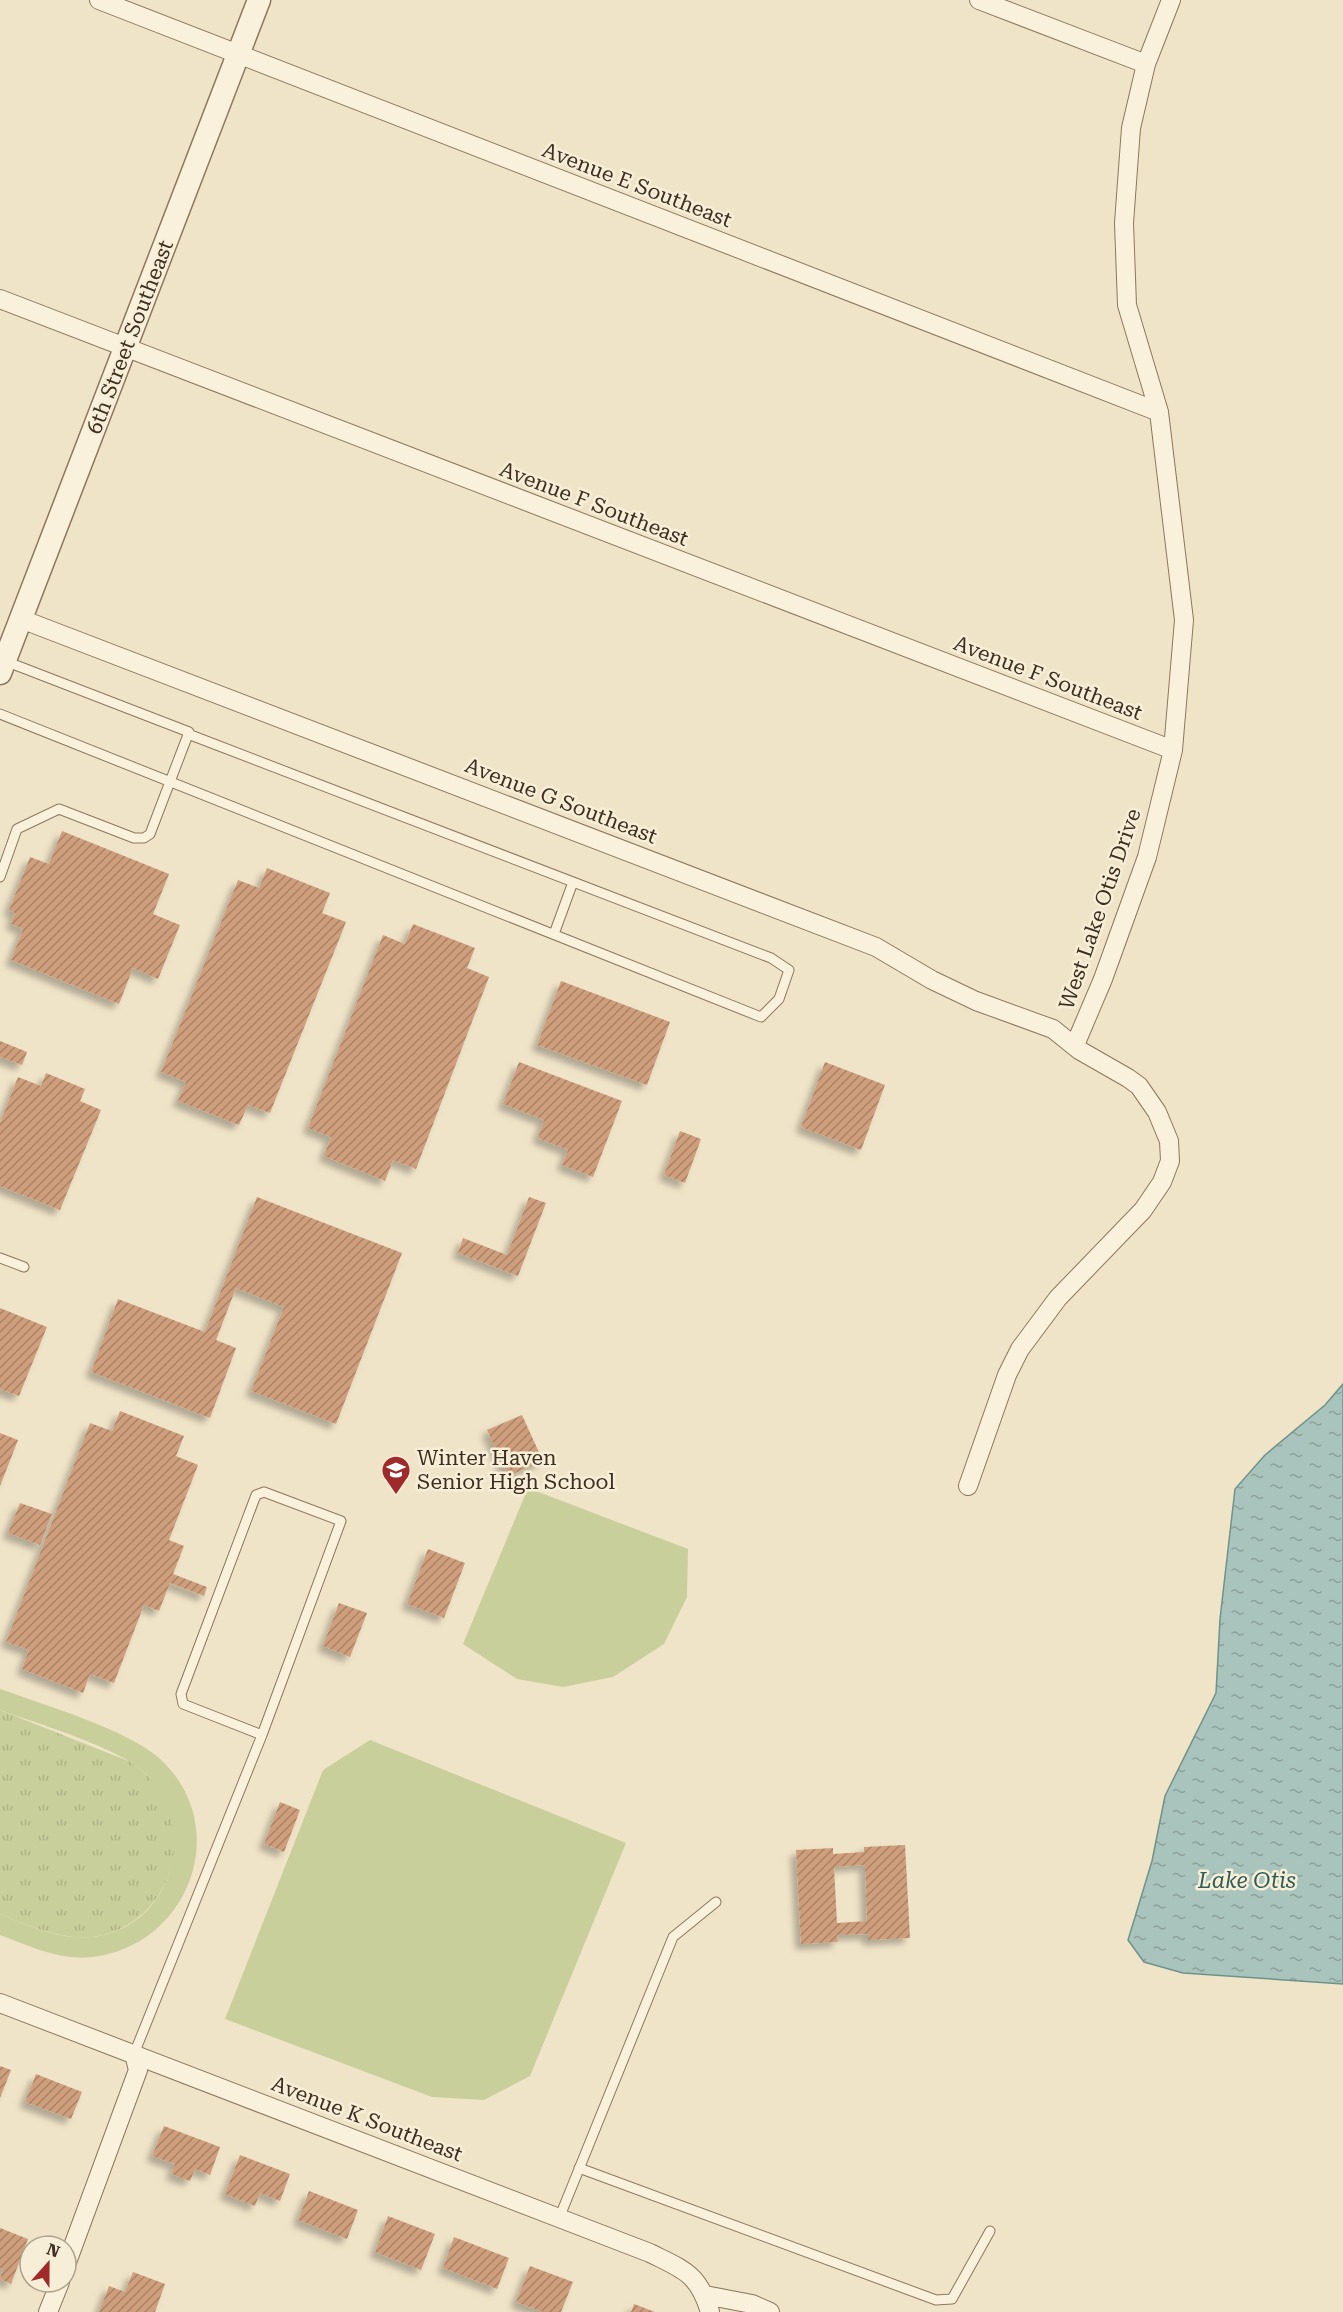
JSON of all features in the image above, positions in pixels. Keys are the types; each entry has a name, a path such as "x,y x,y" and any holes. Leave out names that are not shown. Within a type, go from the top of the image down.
{"street":[{"name":"Avenue E Southeast","path":"99,0 1160,412"},
{"name":"6th Street Southeast","path":"2,667 6,638 21,619 260,0"},
{"path":"979,0 1146,64"},
{"name":"West Lake Otis Drive","path":"1075,1046 1103,979 1147,857 1173,750 1184,620 1160,412 1127,305 1124,223 1131,128 1146,64 1171,0"},
{"name":"Avenue F Southeast","path":"0,299 1173,750"},
{"name":"Avenue G Southeast","path":"21,619 817,923 876,947 932,980 976,1001 1053,1029 1075,1046"},
{"path":"968,1486 1007,1376 1020,1349 1058,1298 1143,1210 1162,1182 1170,1161 1169,1141 1157,1112 1139,1086 1075,1046"},
{"name":"Avenue K Southeast","path":"0,2003 560,2216 650,2253 690,2273 707,2304"},
{"path":"77,2234 138,2070 134,2054"},
{"path":"48,2312 55,2294"},
{"path":"707,2304 753,2304 770,2312"}],"lane":[{"path":"0,714 171,780 761,1017 779,999 788,978 789,970 771,958 188,734 189,732 2,667"},
{"path":"0,877 17,829 59,810 134,838 144,838 150,834 188,734"},
{"path":"554,934 573,882"},
{"path":"0,1258 24,1267"},
{"path":"134,2054 262,1734 341,1521 264,1492 256,1495 181,1694 183,1704 262,1734"},
{"path":"560,2216 674,1937 716,1902"},
{"path":"579,2168 936,2300 952,2298 990,2231"}],"green space":[{"path":"528,1488 688,1549 687,1597 664,1644 613,1677 563,1687 517,1679 463,1644"},
{"path":"0,1689 84,1719 126,1737 159,1758 182,1785 194,1816 197,1848 190,1878 176,1907 154,1931 126,1948 92,1957 68,1957 45,1952 0,1935 0,1914 45,1931 68,1936 92,1937 120,1930 142,1915 158,1896 169,1872 174,1847 172,1821 162,1796 146,1774 133,1764 98,1746 0,1710"},
{"path":"0,1710 131,1762 150,1779 162,1794 173,1821 175,1844 172,1866 163,1887 151,1905 134,1921 115,1931 92,1937 80,1937 45,1931 0,1914"},
{"path":"370,1740 626,1843 530,2076 484,2100 432,2097 225,2019 323,1770"}],"water":[{"name":"Lake Otis","path":"1343,1384 1343,1984 1183,1973 1144,1962 1128,1940 1152,1861 1165,1796 1216,1693 1220,1619 1235,1489 1265,1455 1325,1405"}],"building":[{"path":"62,831 169,874 153,914 180,925 158,979 133,968 119,1004 11,960 23,929 11,924 15,913 9,910 30,857 49,864"},
{"path":"267,868 330,893 322,913 346,922 270,1113 248,1105 239,1125 178,1101 186,1082 161,1072 238,880 259,888"},
{"path":"413,924 475,948 467,968 489,977 416,1169 393,1160 385,1181 324,1156 331,1137 308,1128 383,935 405,944"},
{"path":"561,981 670,1022 647,1085 537,1045"},
{"path":"0,1041 27,1052 22,1065 0,1057"},
{"path":"519,1062 622,1101 593,1177 562,1165 568,1150 538,1138 544,1120 503,1104"},
{"path":"825,1062 885,1085 861,1150 801,1127"},
{"path":"46,1073 85,1089 80,1101 101,1110 60,1210 0,1186 0,1123 18,1077 41,1086"},
{"path":"680,1131 701,1139 685,1183 664,1175"},
{"path":"257,1197 402,1253 336,1424 251,1391 284,1307 236,1288 216,1340 236,1348 210,1418 91,1372 118,1299 205,1332"},
{"path":"529,1197 546,1203 518,1276 458,1253 463,1238 507,1255"},
{"path":"0,1308 47,1327 19,1396 0,1389"},
{"path":"120,1411 184,1436 176,1456 198,1465 169,1540 184,1546 173,1574 207,1587 204,1596 170,1583 159,1611 144,1605 114,1683 90,1674 83,1693 22,1669 29,1650 6,1642 90,1423 112,1431"},
{"path":"522,1415 543,1461 508,1476 487,1430"},
{"path":"0,1433 18,1440 0,1486"},
{"path":"20,1503 52,1514 40,1545 8,1533"},
{"path":"428,1549 465,1563 444,1618 407,1604"},
{"path":"339,1603 367,1613 350,1657 323,1646"},
{"path":"280,1802 300,1810 284,1852 264,1844"},
{"path":"905,1845 910,1938 868,1940 868,1934 837,1935 838,1942 801,1944 796,1850 833,1848 833,1854 864,1852 864,1847","holes":["865,1865 867,1921 837,1923 834,1867"]},
{"path":"0,2066 11,2070 0,2098"},
{"path":"36,2074 82,2092 71,2119 25,2102"},
{"path":"164,2126 220,2147 210,2175 195,2169 190,2181 171,2174 175,2164 152,2156"},
{"path":"240,2155 290,2174 280,2201 260,2193 255,2206 225,2194"},
{"path":"309,2191 358,2210 347,2239 298,2220"},
{"path":"388,2216 435,2234 421,2270 375,2252"},
{"path":"0,2228 18,2235 18,2265 11,2284 0,2279 3,2269 0,2268"},
{"path":"454,2237 509,2258 497,2289 443,2268"},
{"path":"530,2266 573,2282 561,2312 543,2312 516,2302"},
{"path":"133,2272 165,2284 155,2312 99,2312 109,2286 125,2292"},
{"path":"634,2304 655,2312 631,2312"}],"place":[{"name":"Winter Haven Senior High School","path":"396,1496"}]}
